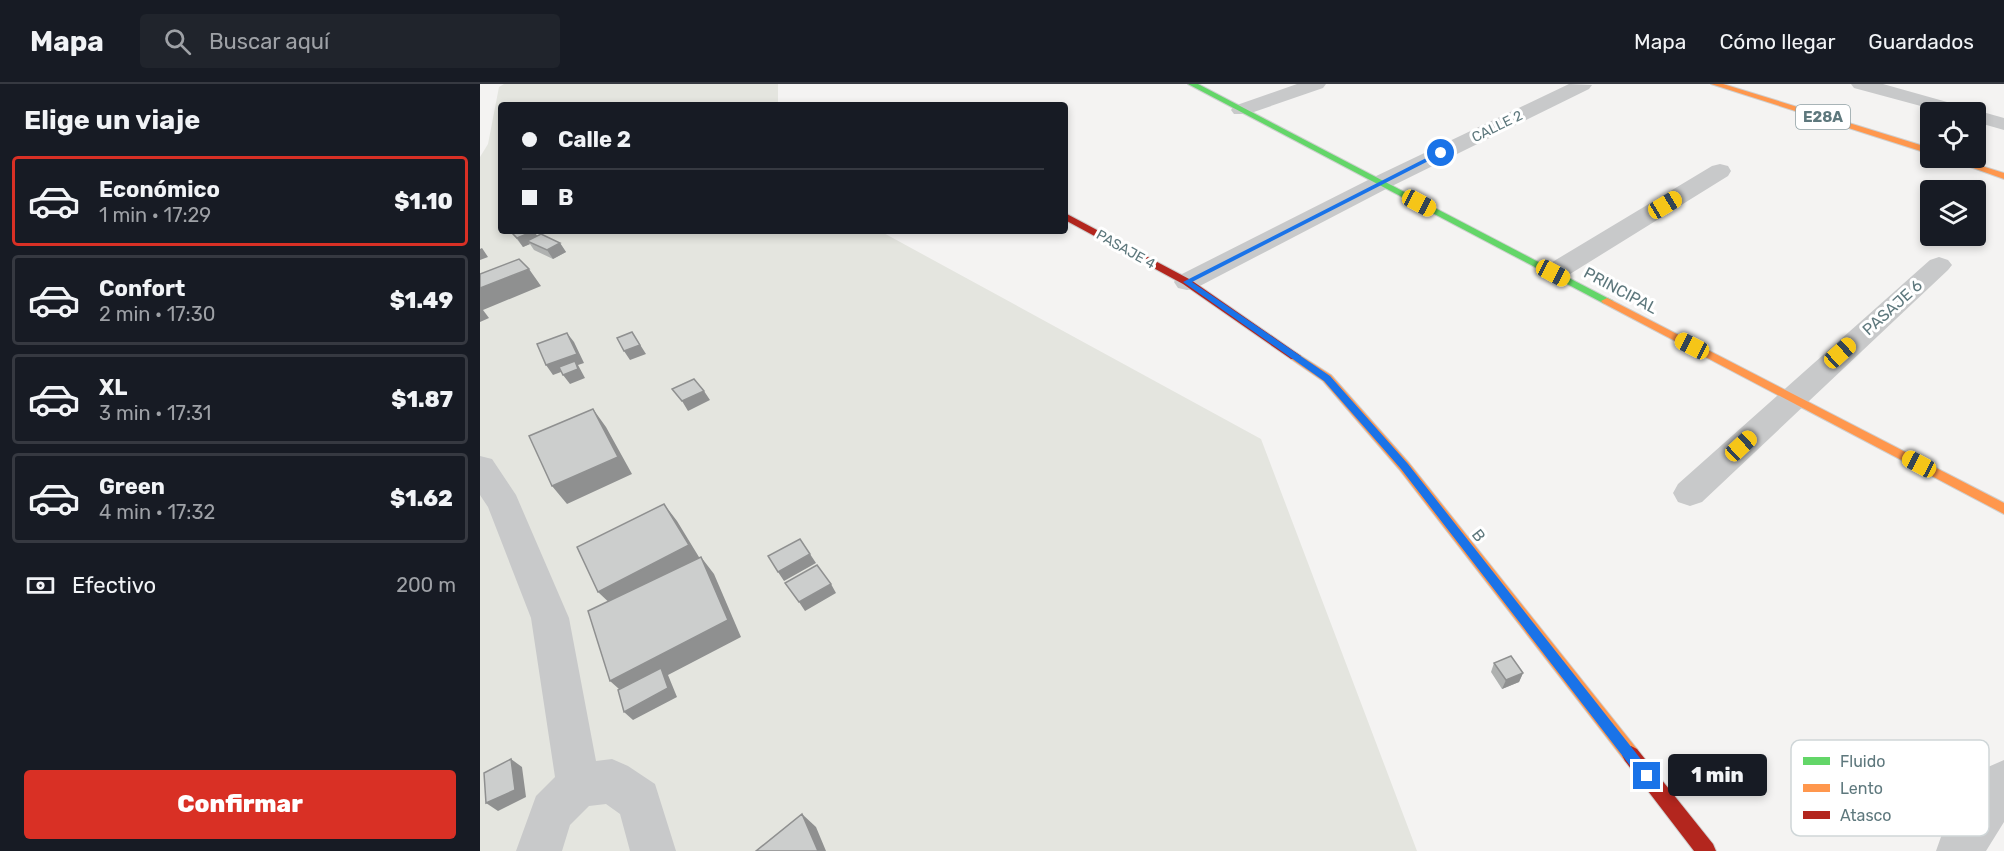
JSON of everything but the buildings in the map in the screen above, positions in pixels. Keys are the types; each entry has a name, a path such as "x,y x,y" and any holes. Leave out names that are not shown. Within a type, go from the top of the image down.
{"main road":[{"name":"PRINCIPAL","path":"1192,84 2004,508"},
{"name":"E28A","path":"1715,84 1920,148"},
{"path":"1979,168 2004,176"},
{"name":"PASAJE 4","path":"1068,218 1187,282"},
{"name":"B","path":"1187,282 1327,378 1404,466 1706,851"}],"street":[{"path":"1241,111 1316,84"},
{"path":"1861,84 1927,102"},
{"name":"CALLE 2","path":"1187,282 1380,183 1582,85"},
{"path":"1986,119 2004,124"},
{"path":"1553,273 1720,171"},
{"name":"PASAJE 6","path":"1690,493 1791,398 1939,265"},
{"path":"480,468 504,504 550,618 578,785"},
{"path":"540,851 552,812 578,785 612,782 639,800 653,851"},
{"path":"1989,805 2004,782"},
{"path":"1959,851 1969,836"}],"shaded area":[{"path":"504,84 778,84 778,102 498,102 498,234 885,234 1261,439 1417,851 480,851 480,157 488,144 499,87"}],"traffic: fast":[{"path":"1192,84 1607,301"}],"traffic: slow":[{"path":"1715,84 1920,148"},
{"path":"1980,168 2004,176"},
{"path":"1607,301 2004,509"},
{"path":"1295,356 1327,378 1404,466 1631,755"}],"traffic: jam":[{"path":"1068,218 1187,282 1295,356"},
{"path":"1631,755 1706,851"}],"route":[{"path":"1441,153 1187,282 1327,378 1404,466 1647,776"}]}
